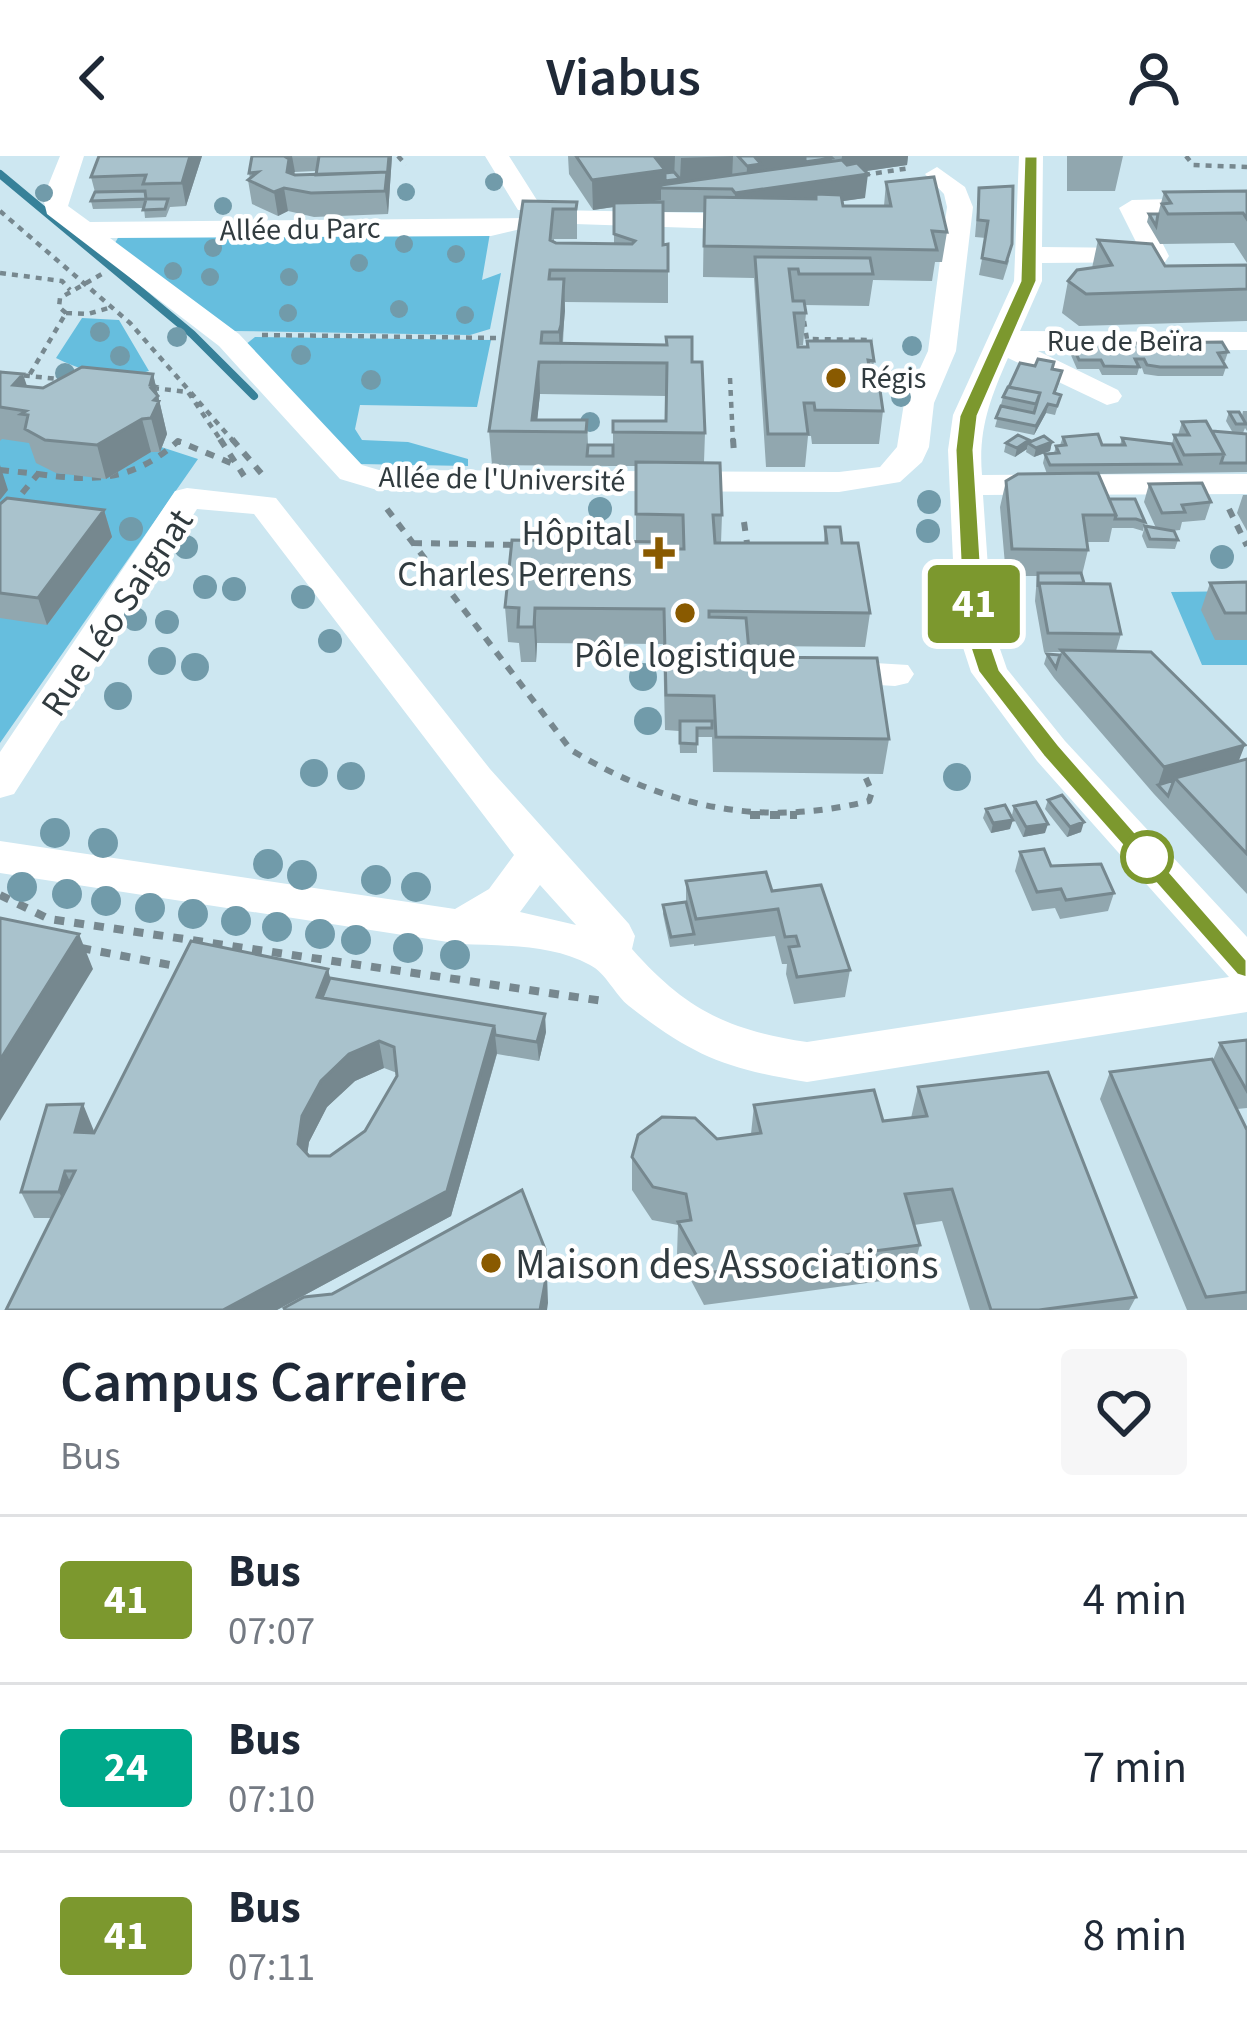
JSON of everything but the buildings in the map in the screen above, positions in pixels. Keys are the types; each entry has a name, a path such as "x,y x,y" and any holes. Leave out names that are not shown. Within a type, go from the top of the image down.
{"street":[{"path":"72,156 56,208 85,230"},
{"path":"497,156 521,214 547,207 555,212 554,218 785,222"},
{"path":"1031,156 1028,281 968,416 974,626 990,672 1051,751 1247,967"},
{"path":"950,181 1031,193"},
{"name":"Allée de l'Université","path":"85,230 229,340 351,472 364,477 871,481 906,462 914,447 919,403 942,351 960,207 950,181"},
{"path":"1031,255 1156,256 1132,208 1247,205"},
{"name":"Allée du Parc","path":"85,230 490,228 521,214"},
{"name":"Rue de Beïra","path":"1002,342 1247,341"},
{"path":"1002,342 1107,396"},
{"path":"968,485 1247,484"},
{"path":"258,496 349,620 538,855 613,936 609,953"},
{"name":"Rue Léo Saignat","path":"0,784 187,498 258,496"},
{"path":"788,671 895,674"},
{"path":"460,926 504,901 538,855"},
{"path":"0,857 460,926 534,930 609,953 648,995 707,1037 743,1052 807,1062 1247,993"}],"path":[{"path":"398,156 406,165"},
{"path":"1186,156 1192,165 1247,167"},
{"path":"848,177 950,181"},
{"path":"0,211 112,307 193,391 269,483 258,496 188,392 148,387"},
{"path":"0,273 62,281 70,290"},
{"path":"66,314 59,302 70,290 101,275"},
{"path":"802,305 810,340 808,356"},
{"path":"66,314 112,307"},
{"path":"30,374 66,314"},
{"path":"229,340 253,334 497,338"},
{"path":"810,340 873,340"},
{"path":"0,374 73,380"},
{"path":"730,378 736,481"},
{"path":"0,470 105,483 165,454 178,441 236,464"},
{"path":"13,505 38,474"},
{"path":"364,477 571,750 607,774 651,795 703,810 777,817 842,810 869,801 872,792 864,774"},
{"path":"1220,509 1229,508 1247,546"},
{"path":"739,557 748,550 744,523"},
{"path":"413,544 531,545"},
{"path":"0,896 50,919 571,998 628,1004 648,995"},
{"path":"59,944 190,969 180,990"}],"shaded area":[{"path":"490,233 482,280 501,273 490,329 470,335 234,331 115,243 119,236"},
{"path":"82,318 119,320 149,371 102,374 56,358"},
{"path":"255,337 491,340 477,407 360,405 355,429 362,440 408,442 468,459 468,466 359,464 245,345"},
{"path":"0,417 103,428 198,459 0,743"},
{"path":"1247,591 1247,665 1202,665 1171,592"}],"waterway":[{"path":"0,174 192,334 254,396"}],"bus line":[{"name":"41","path":"1031,156 1028,281 968,416 964,450 974,626 990,672 1051,751 1247,967"}],"place":[{"name":"Régis","path":"836,378"},
{"name":"Hôpital Charles Perrens","path":"659,553"},
{"name":"Pôle logistique","path":"685,613"},
{"name":"Maison des Associations","path":"491,1263"}]}
